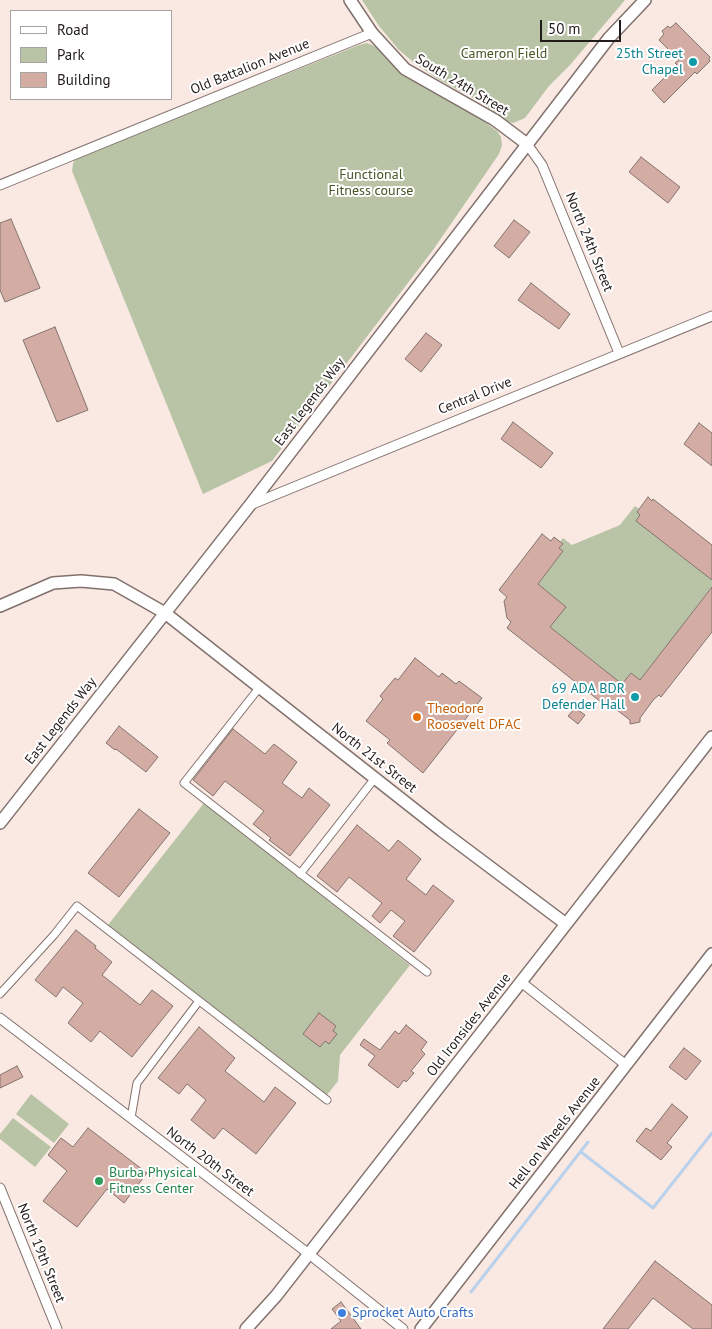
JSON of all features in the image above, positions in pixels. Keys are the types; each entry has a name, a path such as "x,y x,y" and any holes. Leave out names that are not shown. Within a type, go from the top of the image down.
{"street":[{"name":"South 24th Street","path":"350,0 372,32 405,69 495,120 526,144"},
{"name":"East Legends Way","path":"0,823 250,506 609,38 645,0"},
{"name":"Old Battalion Avenue","path":"0,184 372,32"},
{"name":"North 24th Street","path":"526,144 542,165 619,353"},
{"name":"Central Drive","path":"250,506 712,316"},
{"path":"0,606 53,584 81,581 114,584 165,613"},
{"name":"North 21st Street","path":"165,613 375,778 566,924"},
{"path":"259,688 184,783 427,972"},
{"name":"Old Ironsides Avenue","path":"246,1329 272,1302 712,737"},
{"path":"300,874 375,778"},
{"path":"0,994 77,906 327,1100"},
{"name":"Hell on Wheels Avenue","path":"421,1329 712,954"},
{"path":"521,982 626,1065"},
{"path":"131,1118 137,1083 200,1001"},
{"name":"North 20th Street","path":"0,1018 308,1254 402,1329"},
{"name":"North 19th Street","path":"0,1188 58,1329"}],"green space":[{"name":"Cameron Field","path":"362,0 625,0 570,65 549,86 525,118 513,123 505,121 484,104 438,79 412,61 399,50 379,26"},
{"name":"Functional Fitness course","path":"367,43 381,49 392,64 420,85 473,113 497,131 501,137 502,145 499,154 433,250 272,461 203,494 72,171 73,164 75,159"},
{"path":"635,506 639,509 637,512 640,515 712,580 712,587 640,680 631,673 622,684 522,605 563,551 559,548 563,544 560,542 563,538 572,545 620,525"},
{"path":"204,803 410,965 340,1055 338,1081 327,1095 108,925"},
{"path":"31,1094 69,1124 54,1143 16,1114"},
{"path":"13,1118 51,1147 35,1167 0,1139 0,1134"}],"building":[{"name":"25th Street Chapel","path":"676,23 710,57 710,61 697,74 695,72 664,103 652,90 677,65 675,63 679,60 659,40 664,34 662,31"},
{"path":"641,157 680,187 668,203 629,172"},
{"path":"11,219 40,288 5,302 0,290 0,223"},
{"path":"514,220 530,232 509,258 494,246"},
{"path":"531,283 570,314 559,329 518,300"},
{"path":"55,327 88,410 57,422 23,340"},
{"path":"426,333 442,345 421,372 405,359"},
{"path":"513,422 553,453 541,468 501,439"},
{"path":"699,423 712,433 712,466 684,444"},
{"path":"648,497 712,545 712,580 636,521 640,515 637,512"},
{"path":"542,534 551,541 554,537 563,544 559,548 563,551 538,584 566,607 550,627 622,684 631,673 640,680 712,587 712,632 661,697 659,695 654,699 640,718 640,722 630,724 630,720 613,707 607,704 606,706 507,628 511,622 507,618 504,601 507,597 499,590"},
{"name":"Theodore Roosevelt DFAC","path":"415,658 439,677 442,673 456,684 459,681 482,698 423,773 387,743 390,740 366,721 383,699 380,696 395,678 398,680"},
{"path":"575,708 585,715 578,724 568,716"},
{"path":"119,726 158,757 146,772 106,743"},
{"path":"233,729 265,754 274,744 297,762 282,783 302,798 309,788 330,805 290,856 269,840 271,838 253,824 264,811 225,781 213,796 193,780"},
{"path":"139,809 170,833 119,897 88,873"},
{"path":"357,825 389,851 398,840 421,859 406,879 426,895 433,885 454,901 414,952 393,936 405,921 391,910 380,923 372,916 382,903 349,877 337,892 317,876"},
{"path":"76,930 112,962 102,975 140,1005 152,990 173,1006 132,1057 100,1031 91,1042 68,1023 83,1003 63,987 56,997 35,980"},
{"path":"319,1013 336,1026 333,1031 337,1034 329,1044 325,1041 320,1047 303,1034"},
{"path":"406,1025 427,1042 421,1050 425,1054 411,1071 414,1073 406,1082 404,1080 398,1088 368,1065 375,1056 360,1045 364,1039 380,1050 395,1031 399,1034"},
{"path":"199,1027 235,1058 225,1071 264,1102 275,1087 296,1103 256,1154 223,1128 214,1139 191,1120 206,1100 187,1084 179,1094 158,1078"},
{"path":"684,1048 701,1061 686,1080 669,1067"},
{"path":"17,1066 23,1077 0,1088 0,1075"},
{"path":"672,1104 688,1117 667,1143 672,1147 661,1160 636,1141 646,1128 651,1131"},
{"name":"Burba Physical Fitness Center","path":"88,1128 147,1173 124,1203 107,1189 77,1227 43,1201 67,1171 48,1155 61,1138 73,1147"},
{"path":"655,1261 712,1305 712,1329 693,1329 653,1298 628,1329 603,1329"},
{"name":"Sprocket Auto Crafts","path":"341,1302 361,1329 331,1329 341,1321 332,1309"}],"waterway":[{"path":"581,1152 653,1208 712,1133"},
{"path":"471,1292 588,1142"}],"place":[{"name":"25th Street Chapel","path":"693,62"},
{"name":"69 ADA BDR Defender Hall","path":"635,697"},
{"name":"Theodore Roosevelt DFAC","path":"417,717"},
{"name":"Burba Physical Fitness Center","path":"99,1181"},
{"name":"Sprocket Auto Crafts","path":"342,1313"}]}
